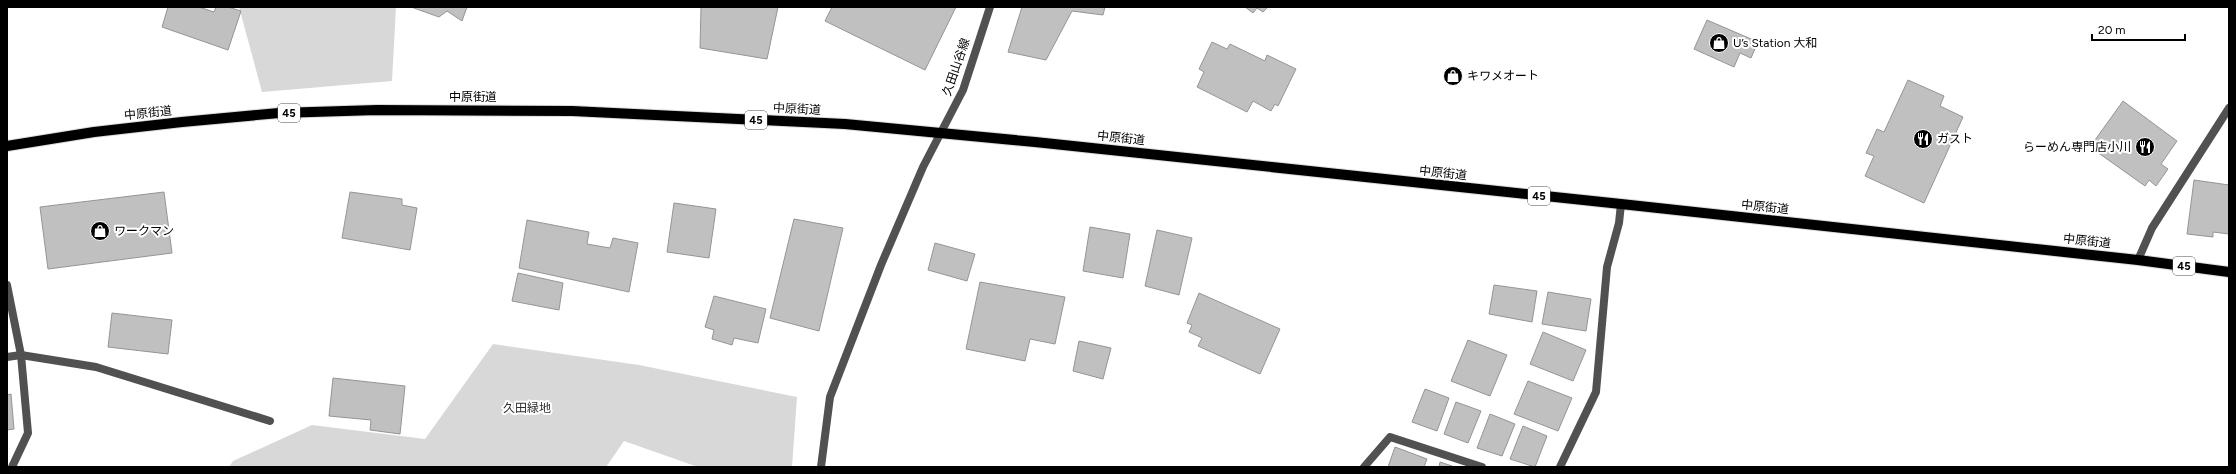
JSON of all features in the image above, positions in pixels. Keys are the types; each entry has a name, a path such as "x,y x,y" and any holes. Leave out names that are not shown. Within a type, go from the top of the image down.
{"main road":[{"name":"中原街道","path":"7,146 94,132 175,123 279,114 377,110 572,111 845,124 1621,204 2138,260 2229,272"}],"street":[{"name":"久田山谷線","path":"821,467 830,397 881,265 923,167 962,90 990,7"},
{"path":"2138,260 2152,228 2229,108"},
{"path":"1560,467 1596,392 1607,267 1619,223 1621,204"},
{"path":"7,285 21,355 28,433 12,467"},
{"path":"7,357 21,355 96,367 270,421"},
{"path":"1364,467 1390,437 1482,467"}],"green space":[{"path":"239,7 396,7 392,81 262,92"},
{"name":"久田緑地","path":"493,344 639,365 797,397 792,467 698,467 624,441 606,467 229,467 233,461 312,425 425,439"}],"building":[{"path":"168,7 199,7 214,12 216,7 228,7 241,11 228,50 162,27"},
{"path":"411,7 467,7 462,21 447,11 439,17"},
{"path":"701,7 778,7 767,59 700,48"},
{"path":"832,7 956,7 925,70 825,21"},
{"path":"1022,7 1105,7 1103,15 1072,11 1046,60 1008,52"},
{"path":"1245,7 1268,7 1263,12 1257,8 1253,13"},
{"path":"1707,20 1758,42 1751,58 1740,53 1734,67 1694,49"},
{"path":"1212,42 1227,49 1230,44 1265,61 1267,55 1296,69 1278,106 1275,104 1271,111 1253,101 1247,112 1197,87 1204,72 1199,69"},
{"path":"1908,80 1944,96 1940,106 1963,117 1924,203 1865,176 1874,156 1866,153 1877,129 1884,132"},
{"path":"2123,101 2177,141 2161,164 2168,169 2156,186 2149,180 2145,186 2090,147"},
{"path":"2194,180 2229,185 2229,234 2213,232 2213,237 2187,234"},
{"path":"164,192 172,253 48,269 40,207"},
{"path":"350,192 402,199 402,205 417,208 410,250 342,238"},
{"path":"674,203 716,209 709,258 667,252"},
{"path":"794,219 843,228 819,331 770,318"},
{"path":"527,220 589,232 587,244 610,248 613,238 638,243 629,292 519,268"},
{"path":"1090,227 1130,234 1123,278 1083,271"},
{"path":"1157,230 1192,238 1179,295 1145,286"},
{"path":"935,243 975,254 967,281 928,270"},
{"path":"518,273 563,283 559,310 512,301"},
{"path":"980,282 1065,297 1055,344 1030,339 1025,361 966,349"},
{"path":"1494,285 1537,291 1532,322 1489,314"},
{"path":"1548,292 1591,299 1586,331 1542,324"},
{"path":"1199,293 1280,329 1260,374 1198,346 1202,338 1189,332 1192,325 1187,323"},
{"path":"714,296 766,309 758,343 734,338 732,345 712,339 714,330 705,327"},
{"path":"112,313 172,320 168,354 108,347"},
{"path":"1543,332 1586,350 1573,381 1530,364"},
{"path":"1468,340 1507,355 1490,396 1451,381"},
{"path":"1079,341 1111,348 1103,379 1073,371"},
{"path":"333,378 405,386 400,434 370,430 371,420 329,416"},
{"path":"1528,381 1572,398 1558,431 1514,414"},
{"path":"1425,389 1449,398 1437,431 1412,422"},
{"path":"11,394 14,429 7,430 7,395"},
{"path":"1456,402 1481,411 1468,443 1444,434"},
{"path":"1490,414 1515,424 1502,456 1477,448"},
{"path":"1523,426 1547,436 1535,467 1510,459"},
{"path":"1395,447 1427,459 1424,467 1388,467"},
{"path":"1440,462 1455,467 1439,467"}],"place":[{"name":"U’s Station 大和","path":"1719,43"},
{"name":"キワメオート","path":"1453,76"},
{"name":"ガスト","path":"1923,139"},
{"name":"らーめん専門店小川","path":"2145,147"},
{"name":"ワークマン","path":"100,231"}]}
